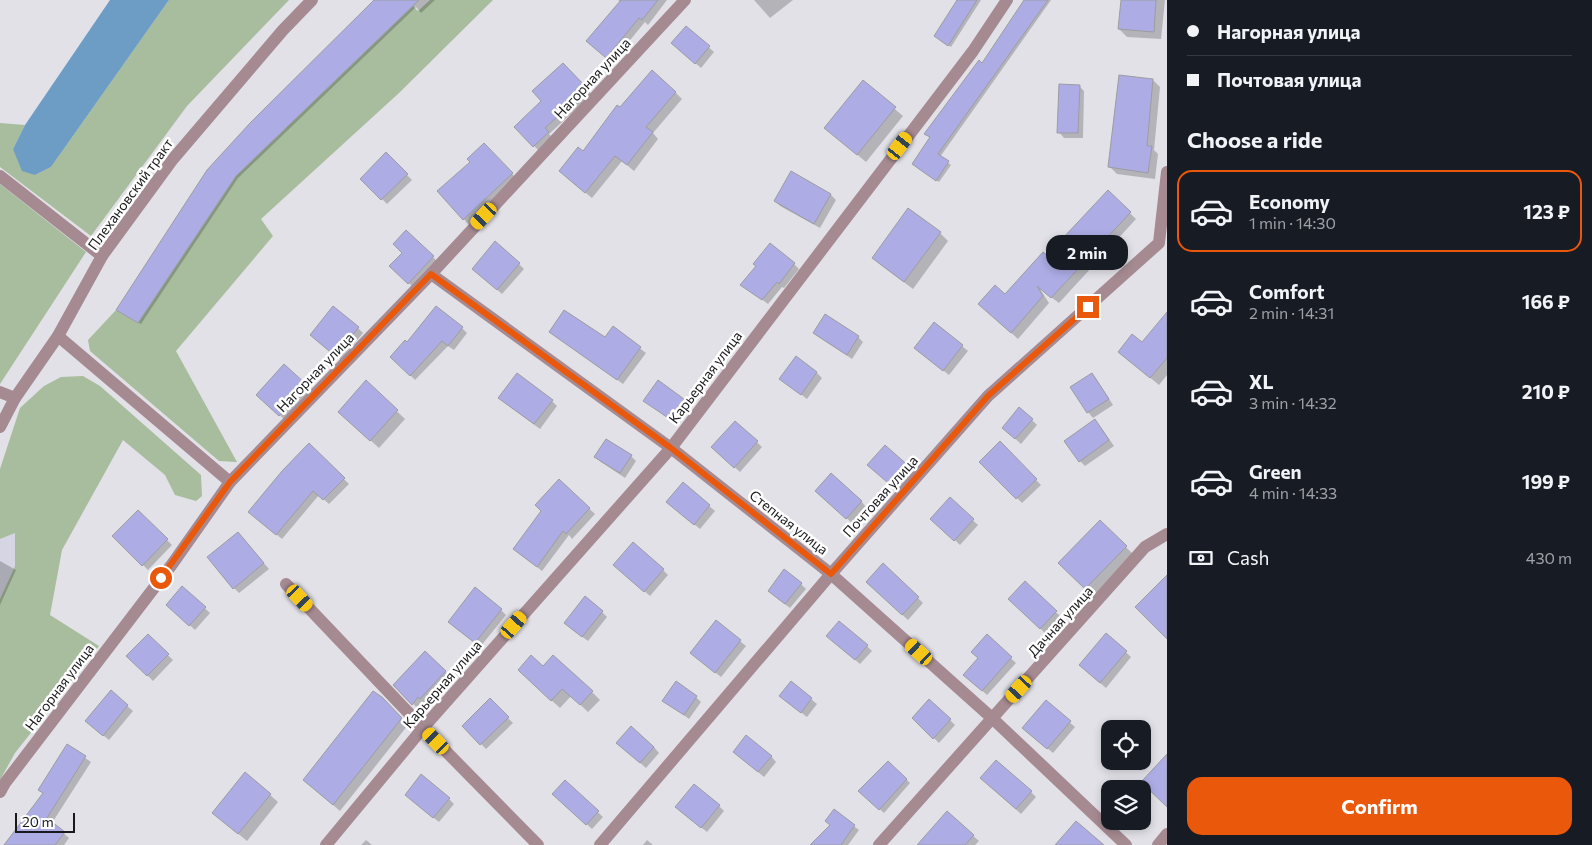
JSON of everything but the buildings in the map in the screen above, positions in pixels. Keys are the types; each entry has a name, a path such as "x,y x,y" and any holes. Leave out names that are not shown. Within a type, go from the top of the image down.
{"street":[{"name":"Плехановский тракт","path":"0,427 15,398 58,336 102,256 173,159 283,30 312,0"},
{"name":"Нагорная улица","path":"0,792 173,563 230,482 431,274 685,0"},
{"name":"Карьерная улица","path":"326,845 423,728 671,448 973,51 1007,0"},
{"name":"Почтовая улица","path":"600,845 831,574 988,396 1159,243 1167,172"},
{"path":"0,176 102,256"},
{"name":"Степная улица","path":"431,274 671,448 831,574 992,718 1126,845"},
{"path":"58,336 230,482"},
{"path":"0,392 15,398"},
{"name":"Дачная улица","path":"879,845 1145,547 1167,534"},
{"path":"286,584 538,845"},
{"path":"1158,845 1167,834"}],"shaded area":[{"path":"15,533 15,566 0,599 0,539"}],"green space":[{"path":"169,0 289,0 187,106 91,236 0,167 0,123 25,125 13,149 35,175 51,167"},
{"path":"430,0 493,0 399,93 261,219 273,236 176,351 237,462 219,461 90,351 88,340 116,310 138,323 236,176 413,6 418,11"},
{"path":"0,184 86,252 0,384"},
{"path":"83,376 100,386 201,475 202,496 196,501 175,495 165,475 123,440 62,550 50,615 99,646 15,753 0,780 0,599 15,566 15,533 0,539 0,469 20,408 44,386 61,377"}],"water":[{"path":"110,0 169,0 51,167 35,175 22,171 13,149 25,125"}],"route":[{"path":"161,578 230,482 431,274 671,448 831,574 988,396 1088,307"}]}
